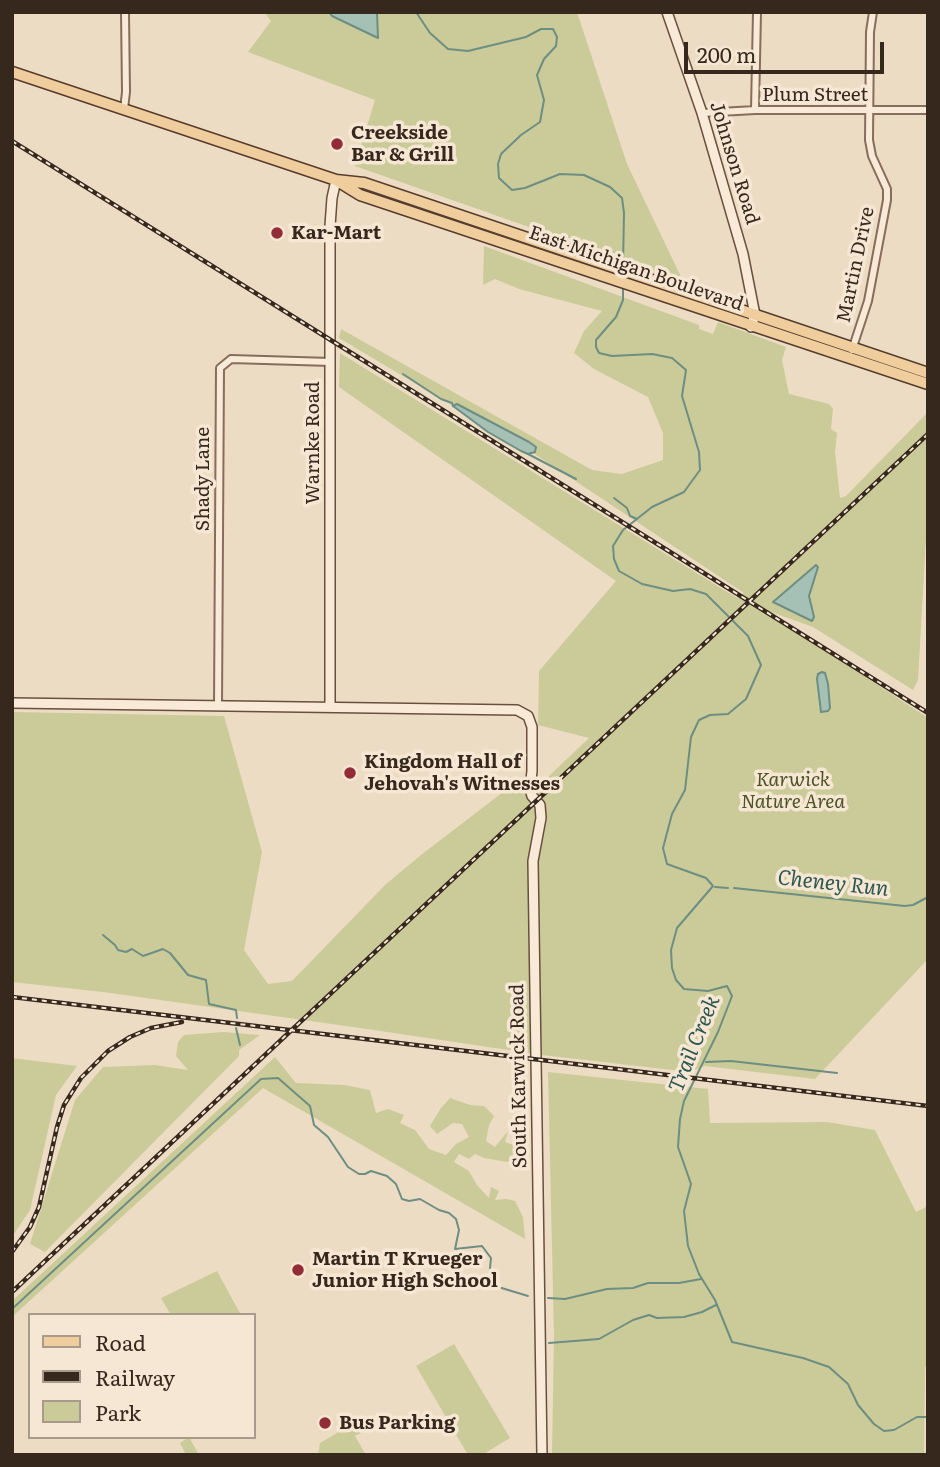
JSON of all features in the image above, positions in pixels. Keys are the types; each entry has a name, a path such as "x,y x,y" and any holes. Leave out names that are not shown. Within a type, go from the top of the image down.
{"main road":[{"name":"East Michigan Boulevard","path":"12,72 336,180 364,183 928,373"},
{"name":"East Michigan Boulevard","path":"336,180 360,195 928,384"}],"street":[{"path":"124,12 124,109"},
{"name":"Johnson Road","path":"667,12 702,113 740,243 755,314 751,327"},
{"path":"755,110 757,12"},
{"name":"Martin Drive","path":"849,359 868,301 887,200 887,189 872,156 869,140 870,32 873,12"},
{"name":"Plum Street","path":"702,113 755,110 928,110"},
{"name":"Warnke Road","path":"330,708 330,226 336,180"},
{"name":"Shady Lane","path":"218,706 220,368 231,359 331,362"},
{"path":"12,703 330,708"},
{"name":"South Karwick Road","path":"330,708 517,710 528,716 532,727 530,789 540,805 541,818 533,861 542,1455"}],"green space":[{"path":"264,12 329,12 332,16 378,37 377,12 577,12 627,164 683,281 355,166 375,100 248,52 271,21"},
{"name":"Karwick Nature Area","path":"484,246 699,325 699,329 713,334 718,322 786,347 782,360 789,394 829,404 833,409 831,429 837,433 835,452 840,498 846,496 928,412 928,503 918,680 913,690 813,627 763,609 928,718 928,959 815,1079 705,1066 690,1072 542,1055 103,992 12,982 12,712 224,716 262,852 244,950 268,984 292,981 385,885 421,855 524,776 527,797 589,738 538,725 539,671 616,581 339,387 340,353 737,598 744,593 533,453 536,447 529,442 457,404 453,406 339,338 341,329 592,470 622,474 663,460 663,433 648,397 594,369 574,353 584,331 602,311 519,289 495,279 483,285"},
{"path":"223,1032 260,1035 239,1050 239,1056 45,1252 30,1244 75,1100 103,1067 155,1065 188,1070 176,1056 178,1042 184,1035"},
{"path":"275,1057 296,1083 344,1085 370,1090 376,1113 388,1109 404,1115 400,1123 415,1130 429,1149 446,1155 456,1144 469,1137 462,1124 453,1123 437,1134 430,1126 441,1108 450,1098 470,1105 484,1106 494,1116 486,1141 495,1147 508,1131 505,1142 527,1150 507,1162 475,1154 469,1159 459,1154 454,1162 469,1171 489,1198 491,1187 499,1191 495,1200 515,1201 523,1217 525,1239 263,1088 12,1317 12,1301"},
{"path":"12,1058 77,1066 56,1095 30,1210 12,1237"},
{"path":"548,1072 708,1089 710,1123 827,1122 875,1130 916,1212 928,1206 928,1367 925,1367 924,1455 552,1455 554,1336"},
{"path":"217,1271 240,1313 170,1313 161,1298"},
{"path":"454,1344 510,1438 482,1455 468,1455 416,1366"},
{"path":"347,1427 354,1427 361,1433 355,1436 366,1455 318,1455 320,1443"},
{"path":"190,1439 199,1455 186,1455 180,1443"}],"shaded area":[{"path":"329,12 377,12 378,38 332,16"},
{"path":"457,404 529,442 536,447 535,452 528,454 488,432 453,406"},
{"path":"816,565 818,567 809,596 814,617 812,621 773,602"},
{"path":"822,672 825,673 828,684 830,708 821,712 817,679"}],"waterway":[{"name":"Trail Creek","path":"416,12 430,33 448,49 468,51 526,37 541,29 553,29 557,37 556,46 544,59 537,75 544,100 540,122 501,154 498,164 499,178 512,190 525,188 560,174 584,175 610,187 622,198 623,265"},
{"name":"Trail Creek","path":"623,288 623,300 616,317 596,340 596,347 599,353 612,356 652,354 672,358 686,370 682,396 699,452 700,470 684,492 652,507 623,530 613,546 614,559 619,571 642,584 673,591 690,589 706,594 748,636 761,665 746,699 728,714 710,715 699,720 691,737 685,790 672,814 663,848 667,864 706,878 713,886 677,928 671,950 676,980 684,989 708,991 727,986 732,996 718,1032 684,1101 680,1119 678,1147 691,1184 684,1211 688,1246 732,1342 803,1358 829,1367 848,1384 858,1405 874,1424 884,1431 894,1430 917,1417 928,1417"},
{"path":"403,374 453,406"},
{"path":"528,454 576,479"},
{"path":"614,498 627,508 630,516 637,519"},
{"name":"Cheney Run","path":"715,887 728,888"},
{"name":"Cheney Run","path":"734,888 905,906 928,897"},
{"path":"103,935 118,950 126,952 132,949 143,956 163,949 170,953 188,975 206,980 209,1004 236,1010 237,1018"},
{"path":"236,1028 240,1045"},
{"path":"706,1062 731,1061 837,1073"},
{"path":"12,1309 261,1079 278,1078 310,1106 314,1125 328,1137 348,1167 359,1174 371,1171 387,1176 396,1184 402,1199 420,1199 449,1213 456,1219 459,1230 455,1249 482,1246 491,1258 489,1279 495,1286 528,1296"},
{"path":"548,1298 565,1299 607,1289 701,1279"},
{"path":"549,1343 599,1339 633,1320 649,1315 657,1318 684,1317 716,1305"},
{"name":"Trail Creek","path":"925,1455 928,1451"}],"railway":[{"path":"12,141 928,713"},
{"path":"12,1292 928,434"},
{"path":"12,997 928,1106"},
{"path":"12,1252 30,1227 39,1207 64,1105 81,1078 108,1051 130,1037 151,1028 182,1022"}],"place":[{"name":"Creekside Bar & Grill","path":"337,144"},
{"name":"Kar-Mart","path":"277,233"},
{"name":"Kingdom Hall of Jehovah's Witnesses","path":"350,773"},
{"name":"Martin T Krueger Junior High School","path":"298,1270"},
{"name":"Bus Parking","path":"325,1423"}]}
